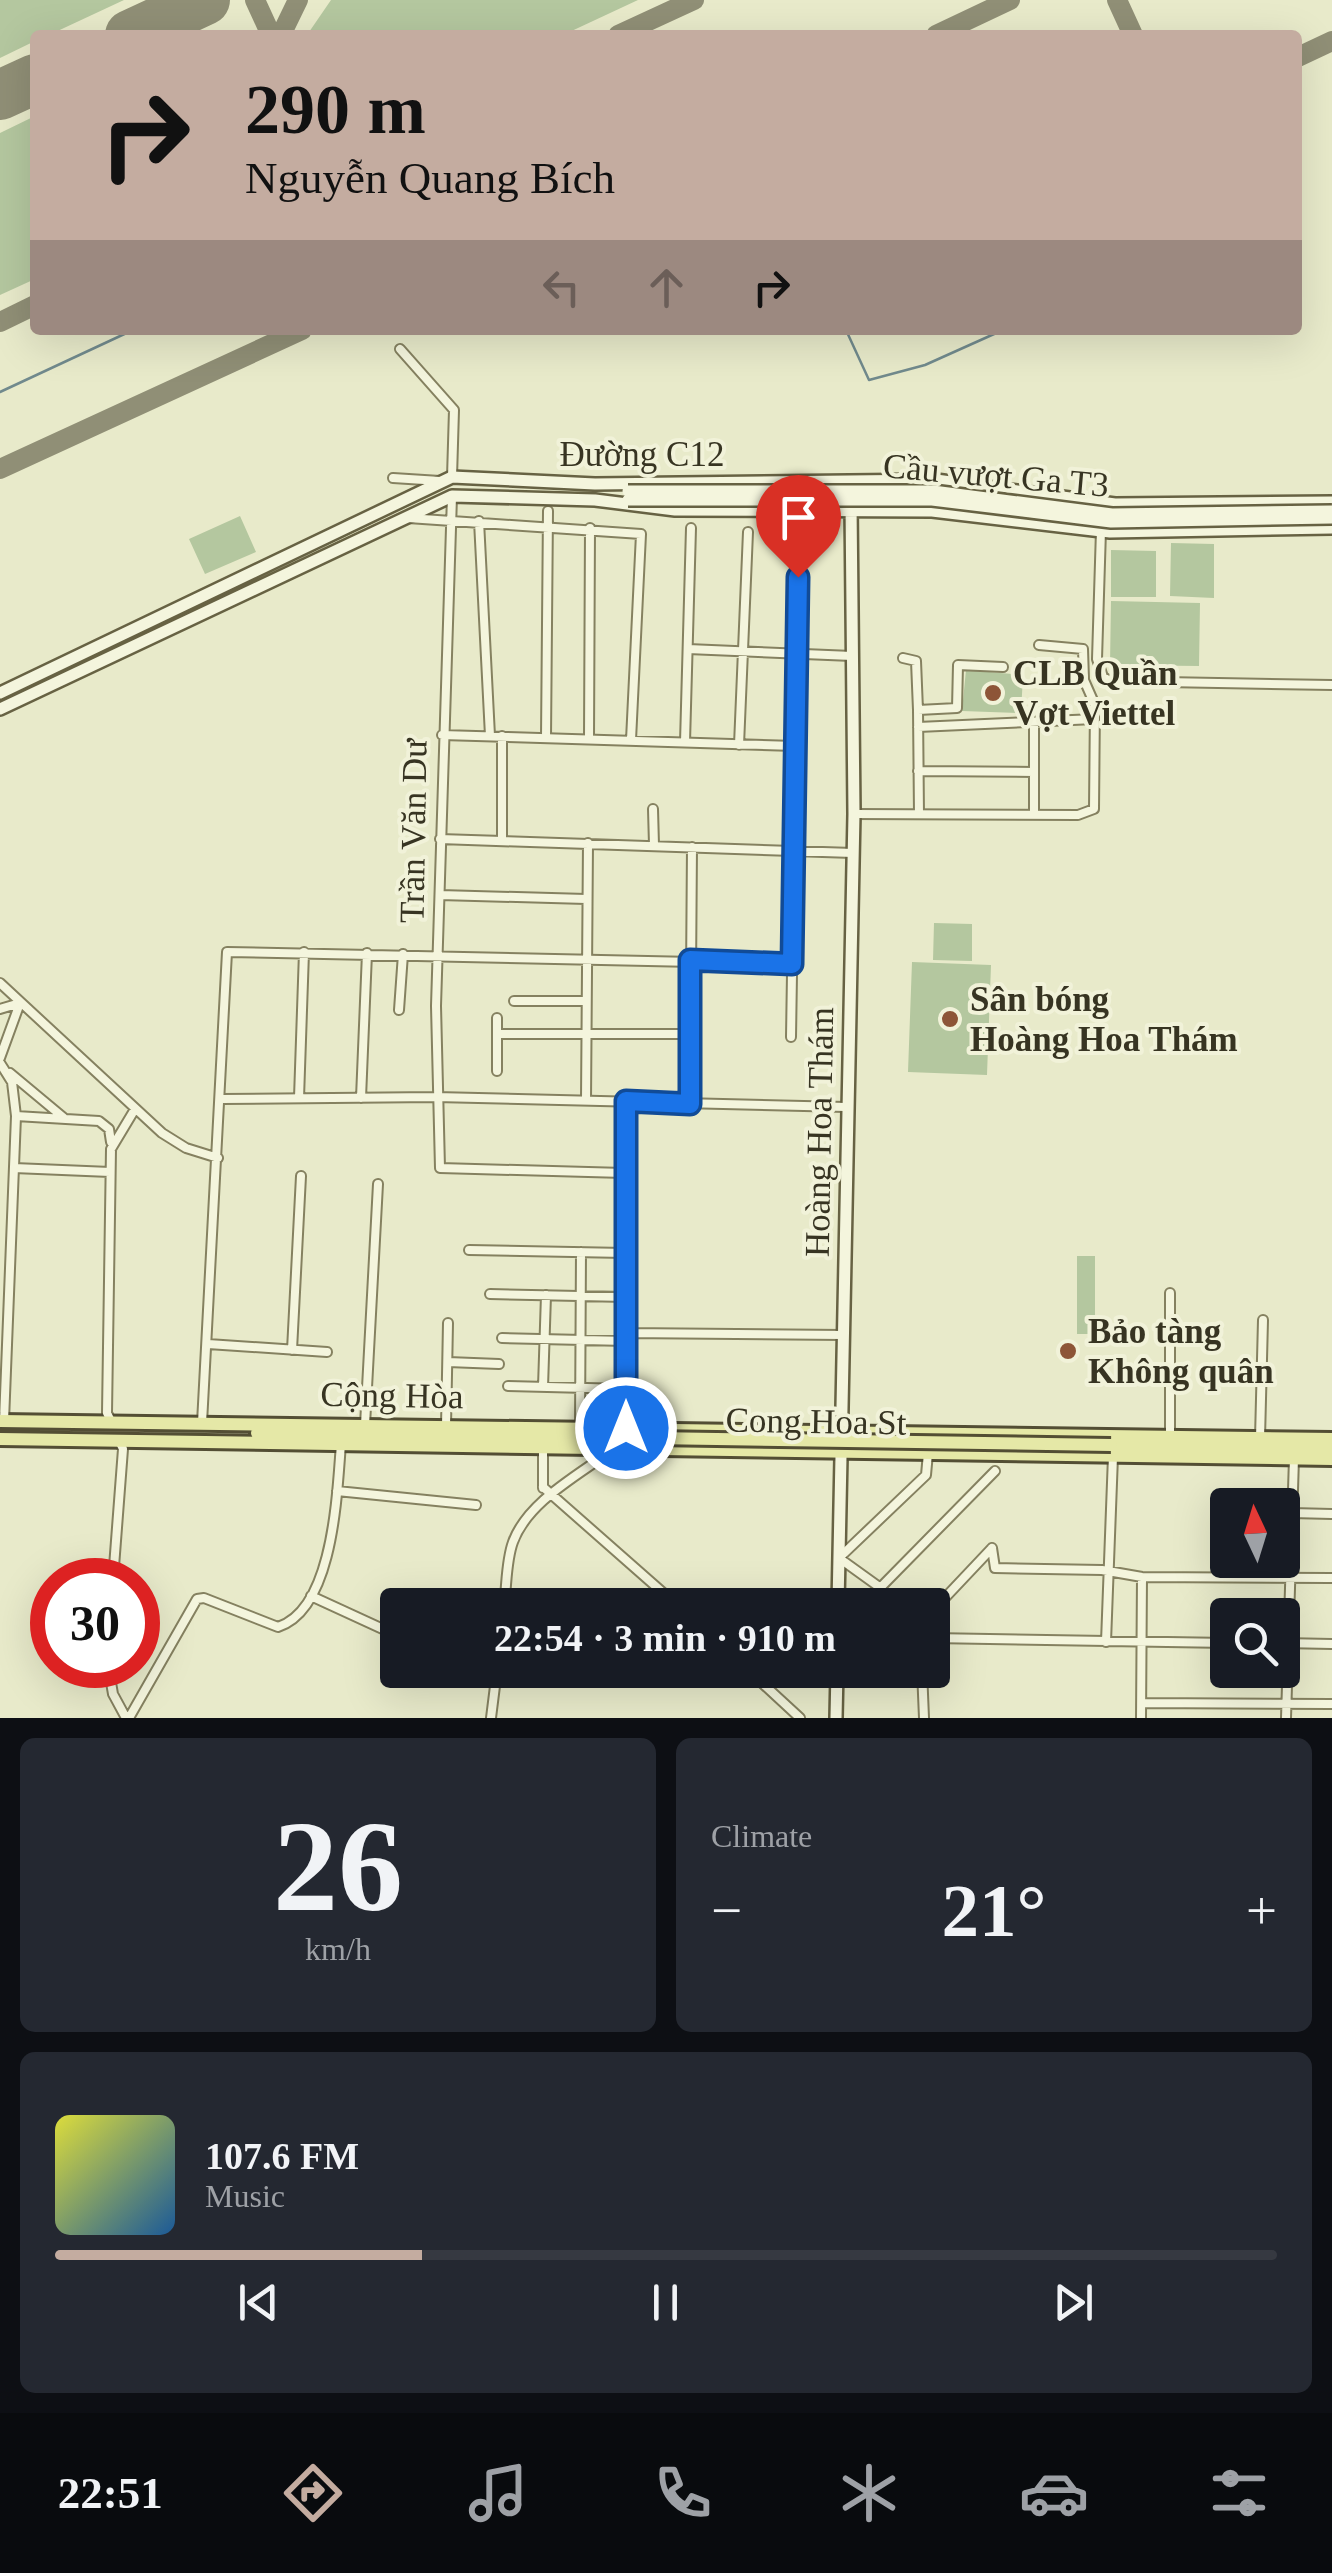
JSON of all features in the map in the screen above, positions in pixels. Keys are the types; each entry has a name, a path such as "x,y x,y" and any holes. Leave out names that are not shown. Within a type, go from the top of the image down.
{"main road":[{"name":"Đường C12","path":"0,693 446,479 595,484 936,480 1115,504 1332,502"},
{"name":"Hoàng Hoa Thám","path":"838,1588 854,814 851,480"},
{"name":"Cầu vượt Ga T3","path":"595,484 628,495"},
{"name":"Cầu vượt Ga T3","path":"594,500 628,495 933,492 1112,514 1332,514"},
{"name":"Đường C12","path":"0,710 452,496 594,500 676,510 932,511 1100,530 1332,528"},
{"path":"1277,530 1284,502"},
{"path":"1,1424 115,1431 202,1424"},
{"name":"Cộng Hòa","path":"202,1424 446,1426 585,1432"},
{"name":"Cong Hoa St","path":"115,1431 585,1432 626,1428 1332,1439"},
{"path":"786,1430 786,1451"},
{"path":"0,1439 98,1440 115,1431"},
{"name":"Cong Hoa St","path":"115,1431 340,1444 543,1448 928,1453 1332,1449"},
{"path":"585,1432 1112,1450"},
{"path":"894,1432 894,1452"},
{"name":"Cong Hoa St","path":"1112,1450 1332,1459"},
{"path":"836,1718 837,1688"}],"street":[{"path":"392,478 446,479 454,410 400,349"},
{"name":"Trần Văn Dư","path":"452,496 440,839 436,1097 440,1168 624,1173"},
{"path":"546,737 548,512"},
{"path":"407,518 641,534 632,740"},
{"path":"478,520 490,736"},
{"path":"589,738 590,528"},
{"path":"685,742 691,528"},
{"path":"1100,530 1097,658 1103,677 1110,681 1332,685"},
{"path":"739,744 748,532"},
{"path":"792,1037 799,539"},
{"path":"854,814 1078,815 1094,809 1096,705 1084,680 1084,649 1039,645"},
{"path":"688,648 852,656"},
{"path":"904,658 913,658 916,664 919,814"},
{"path":"918,710 957,708 958,664 1003,667"},
{"path":"918,727 1095,720"},
{"path":"1034,723 1034,815"},
{"path":"442,735 794,746"},
{"path":"502,736 502,841"},
{"path":"918,771 1034,772"},
{"path":"654,808 654,846"},
{"path":"440,839 853,852"},
{"path":"586,1100 588,844"},
{"path":"690,1104 692,846"},
{"path":"440,894 586,899"},
{"path":"202,1424 227,952 792,964"},
{"path":"298,1098 304,952"},
{"path":"361,1098 367,953"},
{"path":"400,1010 402,954"},
{"path":"0,983 176,1142 218,1158"},
{"path":"514,1001 585,1001"},
{"path":"0,1009 20,1004"},
{"path":"1,1424 16,1116 2,1065 20,1004"},
{"path":"497,1018 497,1071"},
{"path":"497,1034 690,1034"},
{"path":"2,1065 64,1118"},
{"path":"222,1099 436,1097 846,1107"},
{"path":"626,1101 626,1428"},
{"path":"111,1150 135,1109"},
{"path":"16,1116 127,1121"},
{"path":"93,1120 110,1129 107,1413 122,1457 115,1558"},
{"path":"0,1151 14,1152"},
{"path":"14,1168 110,1172"},
{"path":"292,1350 301,1176"},
{"path":"365,1425 378,1184"},
{"path":"470,1250 625,1253"},
{"path":"581,1252 580,1388 585,1432"},
{"path":"490,1294 626,1297"},
{"path":"1170,1294 1170,1436"},
{"path":"544,1387 546,1295"},
{"path":"1260,1438 1262,1320"},
{"path":"446,1426 448,1323"},
{"path":"502,1338 843,1336"},
{"path":"208,1344 327,1352"},
{"path":"448,1362 500,1364"},
{"path":"508,1386 626,1388"},
{"path":"98,1440 122,1457"},
{"path":"112,1688 128,1718 197,1599 205,1598 279,1627 311,1596 320,1579 337,1492 340,1444"},
{"path":"542,1503 543,1448"},
{"path":"507,1588 513,1544 542,1503 614,1449"},
{"path":"1106,1642 1112,1450"},
{"path":"928,1453 926,1475 838,1558 880,1588 995,1471"},
{"path":"1293,1488 1294,1458"},
{"path":"542,1487 658,1588"},
{"path":"337,1492 476,1505"},
{"path":"1300,1514 1332,1514"},
{"path":"950,1592 992,1548 995,1568 1210,1577"},
{"path":"1142,1576 1142,1718"},
{"path":"1287,1598 1288,1578"},
{"path":"1300,1578 1332,1578"},
{"path":"311,1596 380,1628"},
{"path":"950,1638 1210,1643"},
{"path":"1300,1644 1332,1644"},
{"path":"491,1718 494,1688"},
{"path":"768,1688 800,1718"},
{"path":"923,1688 924,1718"},
{"path":"1286,1688 1286,1718"},
{"path":"1142,1703 1332,1704"}],"green space":[{"path":"0,0 124,0 60,30 30,30 30,43 0,58"},
{"path":"331,0 638,0 574,30 310,30"},
{"path":"30,118 30,281 0,295 0,133"},
{"path":"240,516 256,552 205,574 189,539"},
{"path":"1171,543 1214,544 1214,598 1170,596"},
{"path":"1111,550 1156,551 1156,597 1111,597"},
{"path":"1111,601 1200,603 1199,666 1110,665"},
{"name":"CLB Quần Vợt Viettel","path":"966,670 1023,675 1021,713 962,711"},
{"path":"934,923 972,924 972,961 933,960"},
{"name":"Sân bóng Hoàng Hoa Thám","path":"912,962 991,965 987,1075 908,1072"},
{"path":"1077,1256 1095,1256 1095,1334 1077,1334"}],"waterway":[{"path":"0,392 122,335"},
{"path":"848,335 869,380 925,365 992,335"}],"taxiway":[{"path":"255,0 269,30"},
{"path":"283,30 298,0"},
{"path":"629,30 694,0"},
{"path":"947,30 1010,0"},
{"path":"1117,0 1131,30"},
{"path":"1302,55 1332,41"},
{"path":"0,322 30,307"},
{"path":"0,469 291,335"}],"runway":[{"path":"141,30 205,0"},
{"path":"0,95 30,81"}],"place":[{"name":"CLB Quần Vợt Viettel","path":"993,693"},
{"name":"Sân bóng Hoàng Hoa Thám","path":"950,1019"},
{"name":"Bảo tàng Không quân","path":"1068,1351"}],"route":[{"path":"626,1428 626,1101 690,1104 690,960 792,964 798,577"}]}
